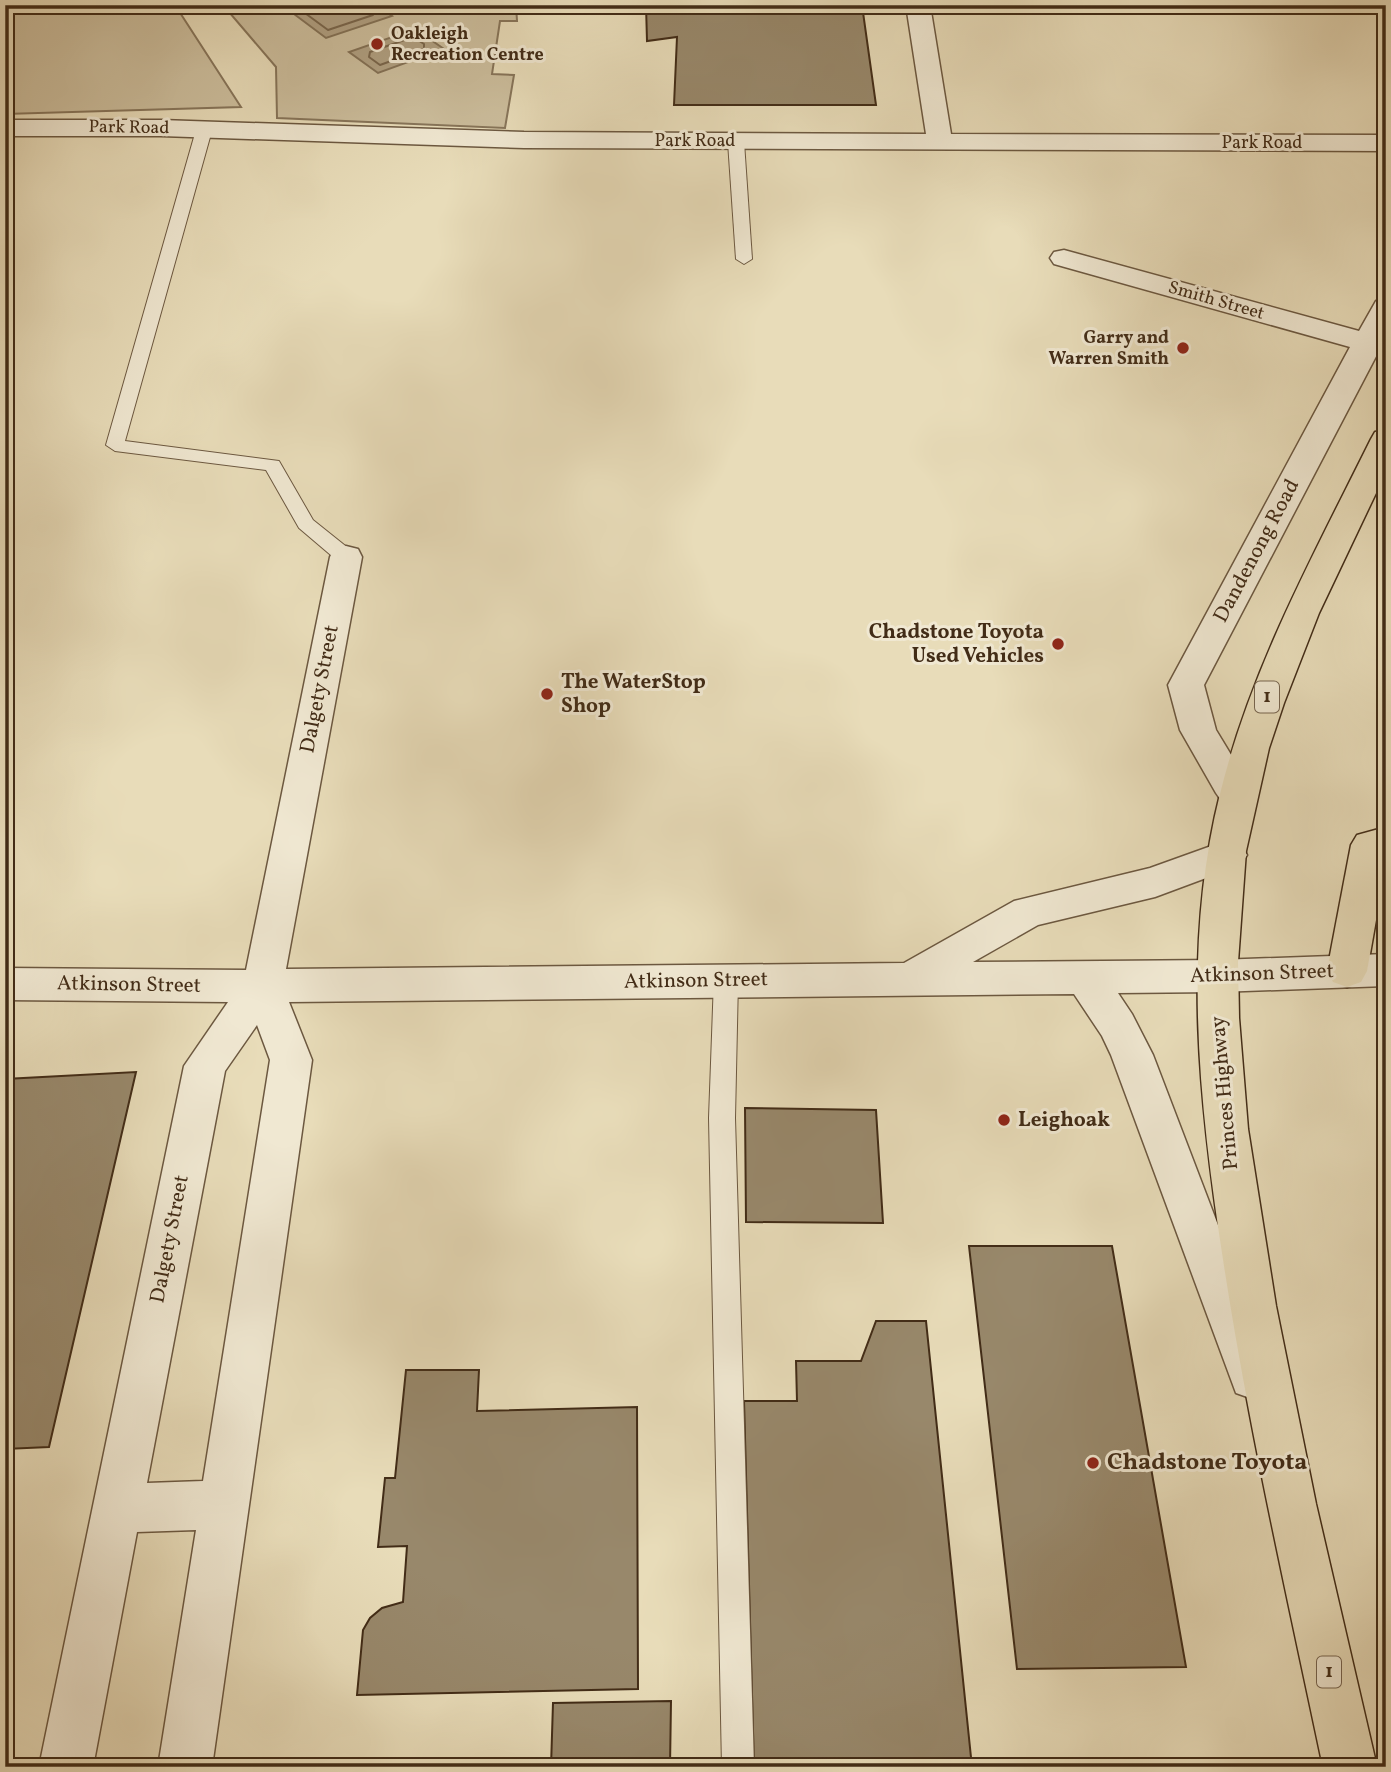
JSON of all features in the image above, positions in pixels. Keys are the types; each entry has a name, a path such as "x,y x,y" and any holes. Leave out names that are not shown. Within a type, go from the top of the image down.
{"highway":[{"name":"Princes Highway","path":"1350,1767 1254,1320 1227,1147 1218,1055 1218,975 1222,897 1228,855 1238,796 1253,742 1283,657 1386,439"},
{"path":"1347,971 1370,845 1386,841"}],"street":[{"path":"918,5 940,143"},
{"name":"Park Road","path":"5,128 204,130 524,140 1386,143"},
{"name":"Smith Street","path":"1064,258 1368,343"},
{"name":"Dandenong Road","path":"1238,796 1205,751 1190,710 1186,685 1386,307"},
{"name":"Dalgety Street","path":"66,1767 205,1066 263,986 346,557"},
{"path":"910,979 1028,912 1155,882 1228,855"},
{"name":"Atkinson Street","path":"5,984 263,986 1085,978 1386,970"},
{"path":"1085,978 1118,1026 1132,1055 1283,1458"},
{"path":"185,1767 291,1060 263,986"},
{"path":"116,1508 226,1504"}],"lane":[{"path":"204,130 115,446 272,465 306,524 346,557"},
{"path":"736,142 744,259"},
{"path":"726,980 722,1107 738,1767"}],"shaded area":[{"path":"5,5 175,5 241,107 5,114"},
{"name":"Oakleigh Recreation Centre","path":"223,5 516,5 517,21 500,21 492,74 514,75 505,128 277,118 276,67"}],"water":[{"path":"282,5 377,5 392,16 326,38"},
{"path":"415,29 444,49 378,73 349,52"}],"building":[{"path":"646,5 862,5 876,105 674,105 677,37 647,41"},
{"path":"136,1072 49,1447 5,1449 5,1079"},
{"path":"745,1108 876,1110 883,1223 746,1222"},
{"path":"969,1246 1112,1246 1186,1667 1017,1669"},
{"path":"876,1321 926,1321 972,1767 754,1767 744,1401 797,1401 796,1361 861,1361"},
{"path":"406,1370 479,1370 477,1411 637,1407 638,1689 357,1695 363,1630 370,1618 382,1608 403,1602 407,1546 378,1547 385,1478 395,1478"},
{"path":"671,1701 670,1767 551,1767 553,1703"}],"place":[{"name":"Oakleigh Recreation Centre","path":"377,44"},
{"name":"Garry and Warren Smith","path":"1183,348"},
{"name":"Chadstone Toyota Used Vehicles","path":"1058,644"},
{"name":"The WaterStop Shop","path":"547,694"},
{"name":"Leighoak","path":"1004,1120"},
{"name":"Chadstone Toyota","path":"1093,1463"}]}
